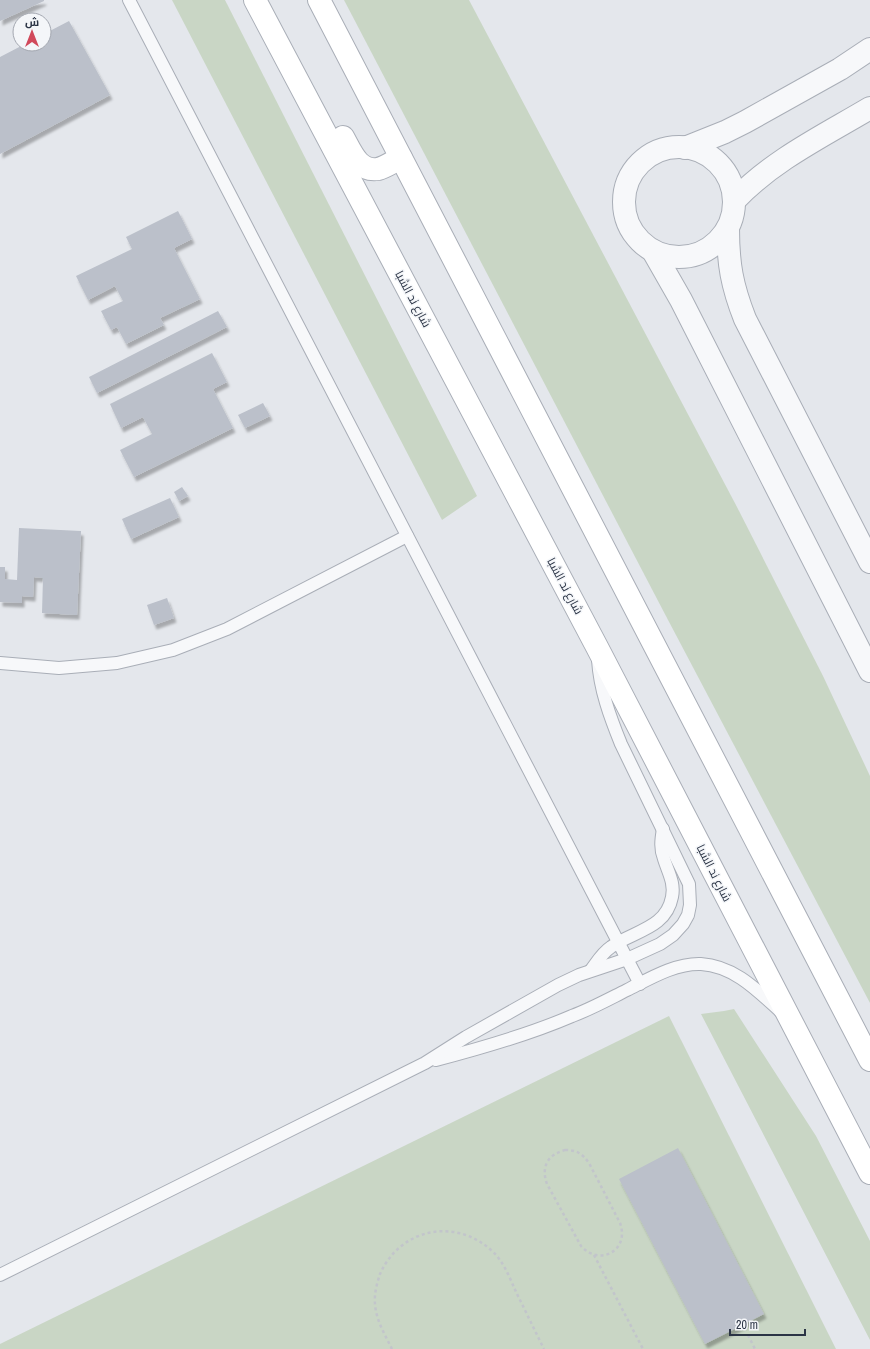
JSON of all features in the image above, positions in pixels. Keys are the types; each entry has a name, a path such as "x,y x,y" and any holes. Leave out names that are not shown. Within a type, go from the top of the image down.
{"main road":[{"name":"شارع ند الشبا","path":"255,0 597,646 870,1173"},
{"path":"319,0 870,1060"},
{"path":"311,105 328,112 354,157 363,166 371,169 379,169 401,158"}],"street":[{"path":"685,148 725,132 745,122 840,69 870,48"},
{"path":"735,200 766,171 870,108"},
{"path":"728,228 715,245 696,255 674,257 653,251 640,241 628,222 625,211 625,195 629,179 639,165 652,155 668,149 685,148 704,153 719,164 730,181 735,200 728,228 728,251 736,297 745,319 870,562"},
{"path":"653,251 681,300 870,671"}],"lane":[{"path":"129,0 640,984"},
{"path":"0,663 59,668 117,663 173,650 226,629 407,536"},
{"path":"0,1275 425,1063 466,1037 558,985 591,970 627,959 660,944 673,935 683,924 688,915 690,905 689,884 611,721 599,672 597,646"},
{"path":"591,970 604,953 618,942 656,923 664,916 669,907 673,887 661,850 663,829"},
{"path":"425,1063 474,1050 539,1029 595,1006 665,972 685,966 700,964 716,966 730,971 743,979 791,1020"}],"path":[{"path":"594,1255 606,1255 617,1248 621,1242 623,1230 589,1162 579,1152 572,1150 558,1152 551,1156 544,1169 544,1177 547,1184 581,1246 586,1252 594,1255 643,1349"},
{"path":"392,1349 379,1324 375,1304 377,1282 385,1263 399,1247 417,1236 437,1231 458,1232 478,1240 492,1251 503,1264 544,1349"},
{"path":"748,1336 755,1349"}],"green space":[{"path":"172,0 225,0 477,496 442,520"},
{"path":"344,0 469,0 737,507 823,676 870,776 870,1003 667,618"},
{"path":"734,1009 816,1136 870,1241 870,1340 701,1014"},
{"path":"669,1016 836,1349 0,1349 0,1344"}],"building":[{"path":"0,0 44,0 20,12 12,12 12,16 0,21"},
{"path":"69,21 110,95 0,154 0,57 12,51 12,52 52,52 52,30"},
{"path":"178,211 192,239 174,248 200,299 160,318 164,325 126,344 117,327 111,330 101,311 123,301 115,286 88,300 76,276 132,249 126,237"},
{"path":"218,311 227,327 97,393 89,377"},
{"path":"212,353 227,382 213,389 233,428 134,477 120,450 152,434 143,417 121,428 110,404"},
{"path":"263,403 270,416 245,428 238,415"},
{"path":"182,487 188,496 179,501 174,492"},
{"path":"170,498 179,517 131,539 122,519"},
{"path":"19,528 81,531 77,615 42,613 43,578 34,577 33,597 22,596 22,603 0,602 0,567 5,567 5,579 17,580"},
{"path":"167,598 174,618 154,625 147,605"},
{"path":"678,1148 764,1314 705,1344 619,1179"}]}
